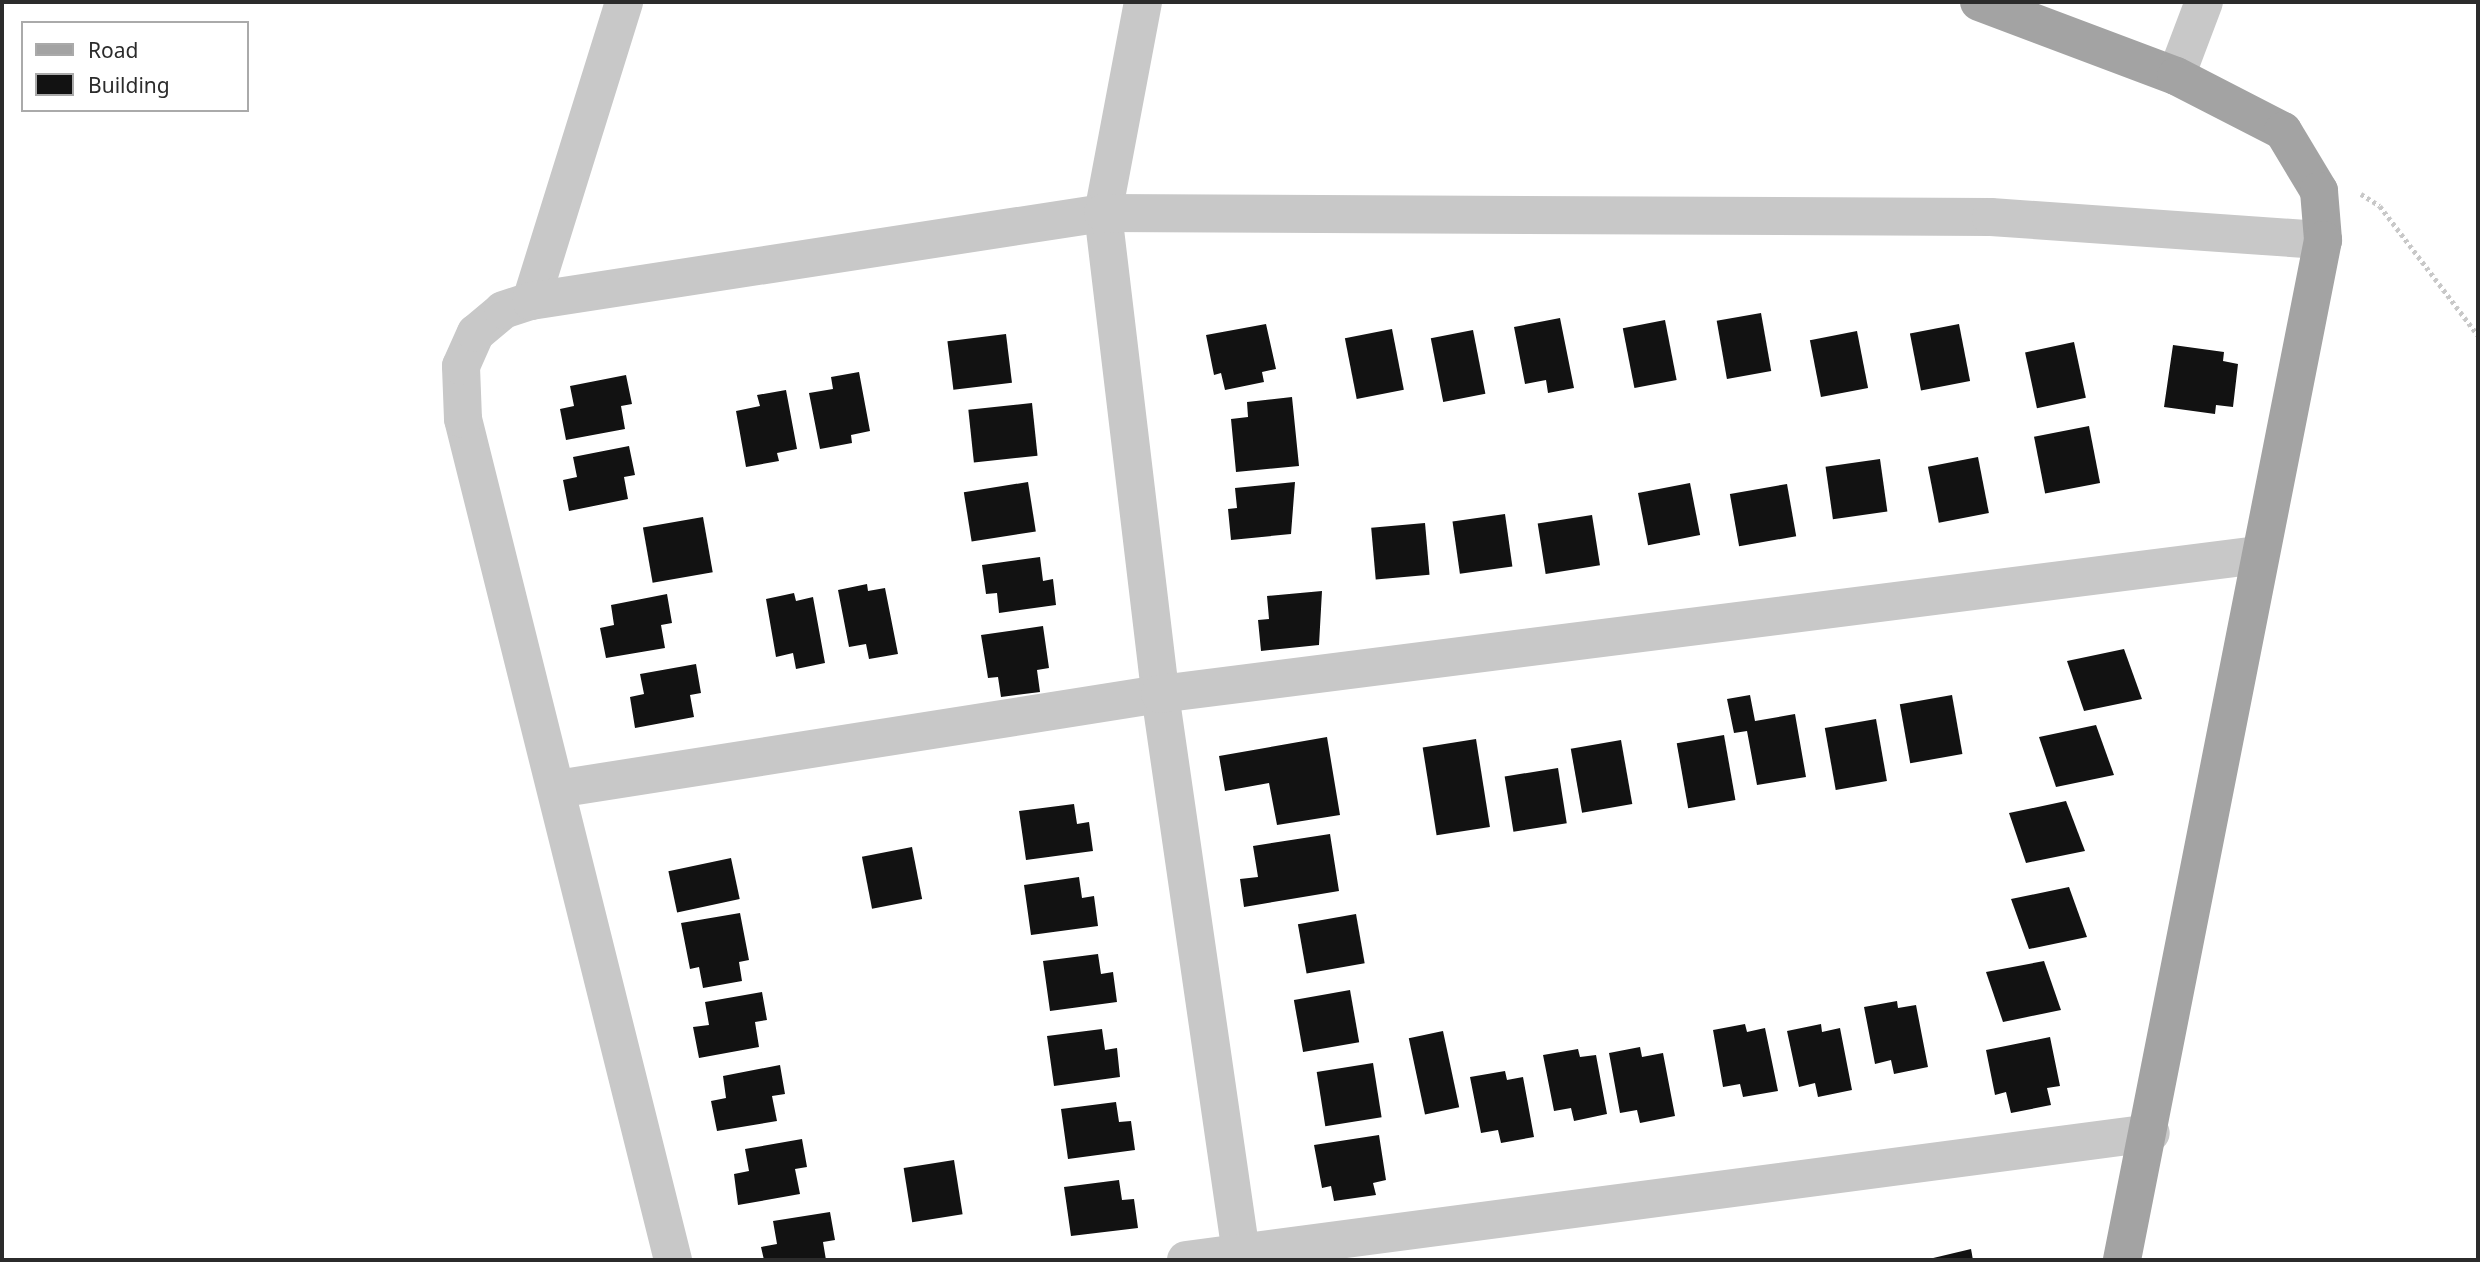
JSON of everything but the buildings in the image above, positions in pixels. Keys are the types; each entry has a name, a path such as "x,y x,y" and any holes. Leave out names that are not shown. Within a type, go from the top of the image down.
{"main road":[{"path":"1979,2 2176,76 2283,131 2319,191 2323,240 2259,555 2151,1133 2122,1260"}],"street":[{"path":"531,301 624,2"},
{"path":"1143,2 1103,213 1160,694 1241,1256"},
{"path":"2176,76 2204,2"},
{"path":"673,1260 463,419 461,366 476,333 503,310 531,301 1103,213 1991,217 2323,240"},
{"path":"556,789 1160,694 2259,555"},
{"path":"1186,1260 1241,1256 2151,1133"}],"path":[{"path":"2319,191 2347,189 2380,206 2478,335"}]}
